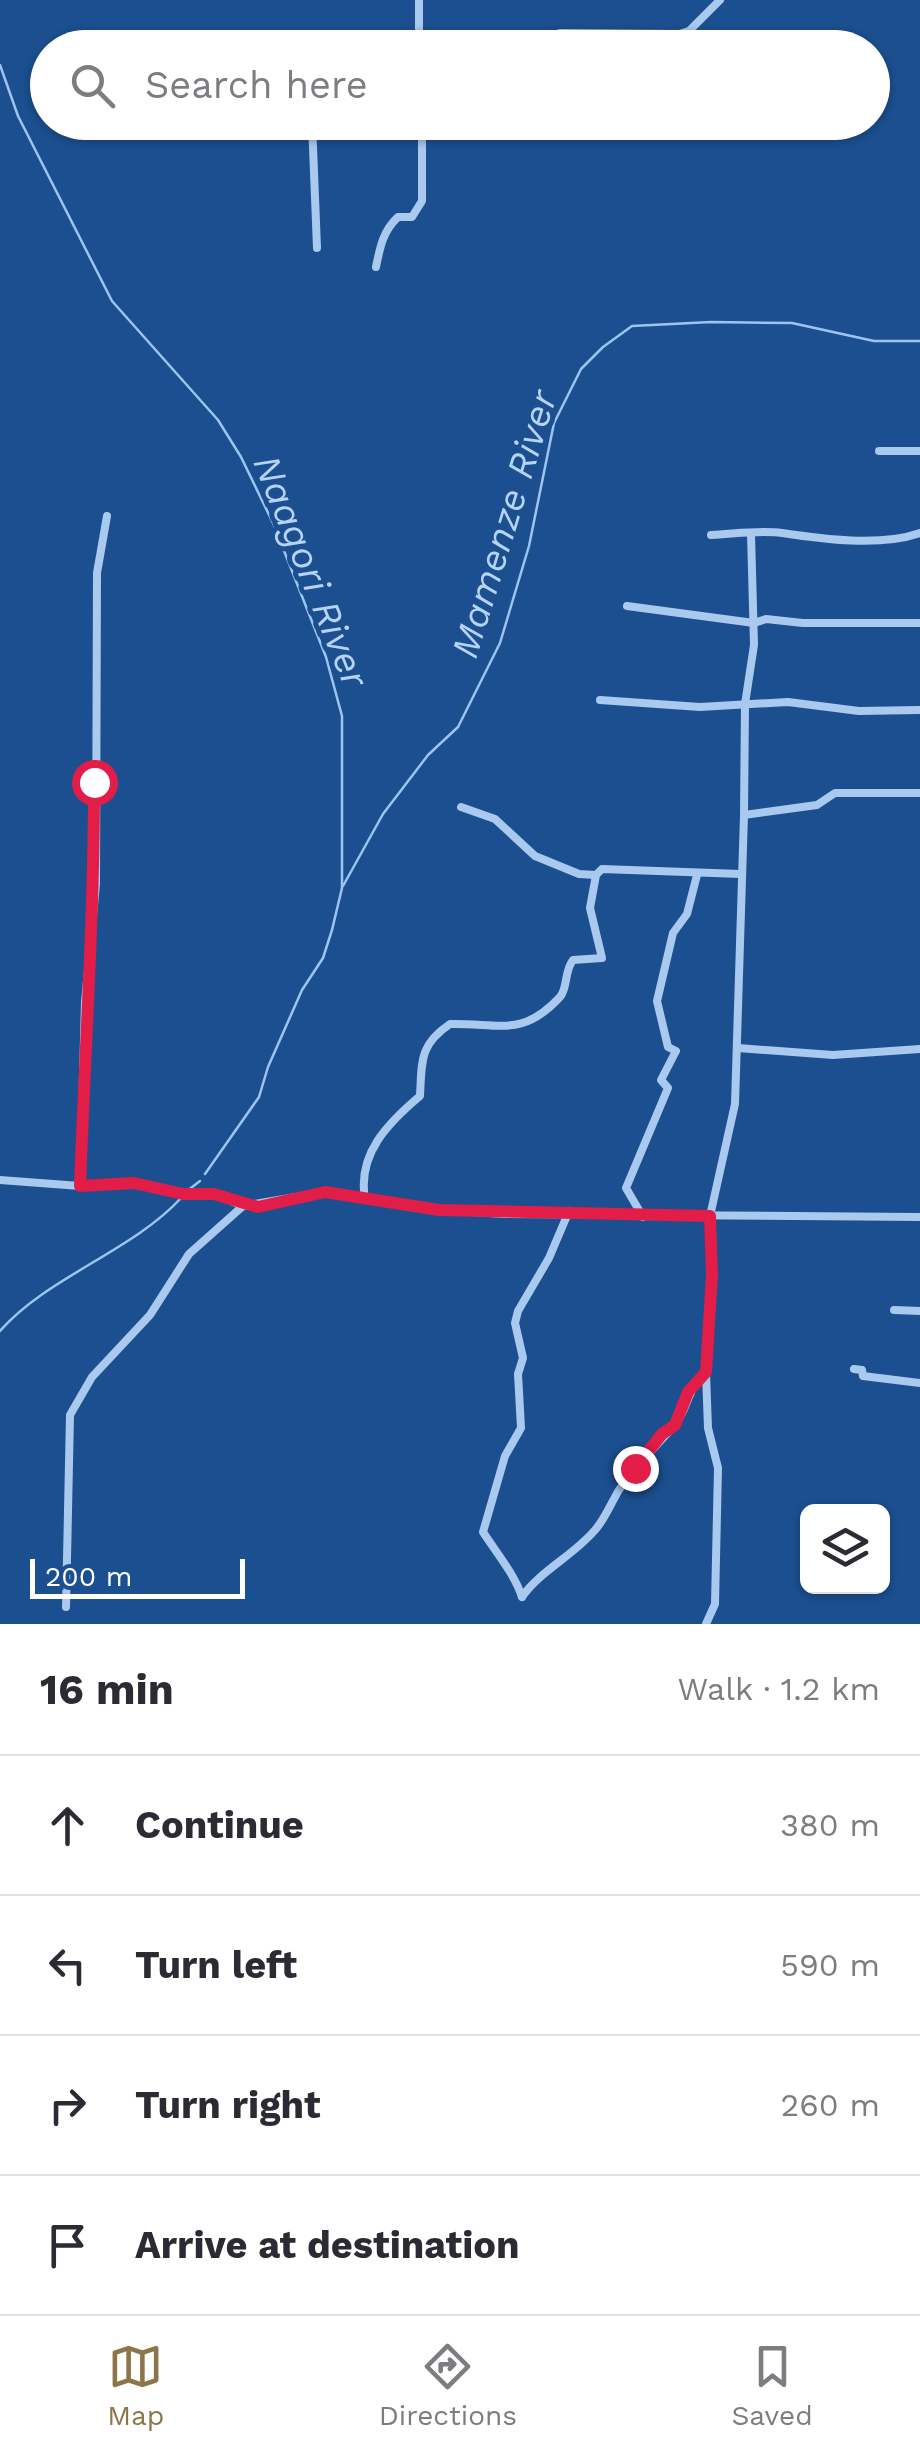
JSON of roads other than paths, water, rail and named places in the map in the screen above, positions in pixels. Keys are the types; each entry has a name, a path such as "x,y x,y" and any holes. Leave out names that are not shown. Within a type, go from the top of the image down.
{"street":[{"path":"419,0 420,30"},
{"path":"692,30 720,0"},
{"path":"313,140 317,248"},
{"path":"376,267 380,242 390,224 398,217 412,217 422,202 422,140"},
{"path":"879,452 920,451"},
{"path":"80,1186 85,1002 96,884 97,573 107,516"},
{"path":"711,534 894,540 920,533"},
{"path":"706,1624 715,1604 718,1468 708,1428 706,1372 712,1275 710,1216 735,1104 745,704 754,623 751,534"},
{"path":"627,606 754,623 766,619 802,624 920,623"},
{"path":"600,700 700,707 745,704 919,710"},
{"path":"744,816 817,805 835,793 920,794"},
{"path":"462,807 495,819 535,856 579,874 602,870 741,874"},
{"path":"365,1199 361,1178 385,1126 420,1096 422,1060 430,1038 450,1024 483,1028 532,1024 547,1004 562,996 568,967 574,960 602,958 590,908 596,874"},
{"path":"644,1216 626,1188 668,1088 661,1080 676,1051 668,1047 657,1001 672,933 687,914 697,875"},
{"path":"738,1048 833,1055 920,1049"},
{"path":"0,1180 80,1186 134,1183 183,1194 214,1194 242,1206"},
{"path":"66,1606 70,1416 92,1377 150,1315 178,1267 213,1228 242,1206 325,1192 439,1210 644,1216 920,1217"},
{"path":"569,1211 549,1258 518,1311 515,1323 523,1358 518,1374 521,1428 505,1456 483,1532 498,1561 517,1581 522,1597 536,1577 564,1560 595,1531 635,1468 662,1434 675,1425 688,1392 706,1372"},
{"path":"894,1310 920,1311"},
{"path":"854,1369 864,1376 920,1383"}],"waterway":[{"name":"Naagori River","path":"0,65 30,140"},
{"name":"Naagori River","path":"30,140 112,301 218,420 241,457 273,523 326,657 342,716 342,888 332,930 323,958 302,990 268,1067 259,1097 205,1174"},
{"name":"Mamenze River","path":"343,886 383,814 428,755 458,727 500,643 529,546 554,423 581,369 603,347 632,326 711,322 792,323 874,341 920,341"},
{"name":"Naagori River","path":"187,1191 200,1181"},
{"name":"Naagori River","path":"0,1331 41,1295 140,1233 182,1197"}]}
